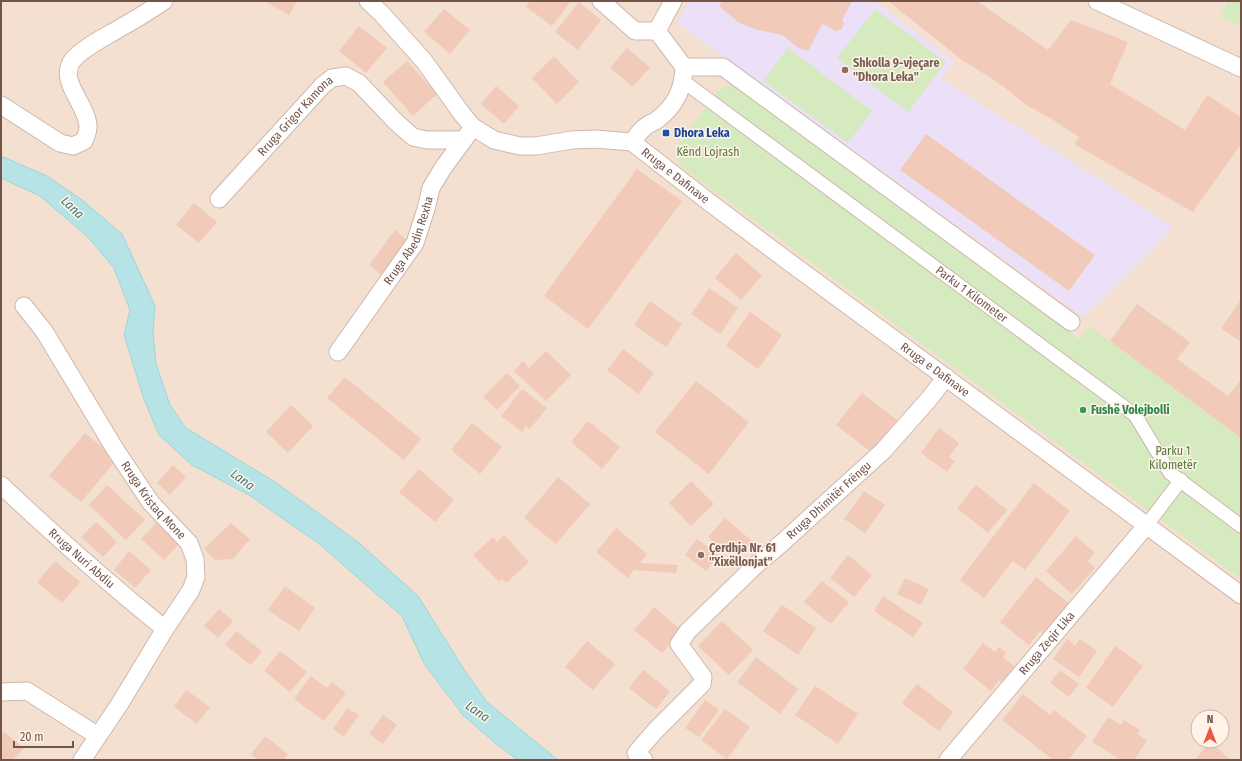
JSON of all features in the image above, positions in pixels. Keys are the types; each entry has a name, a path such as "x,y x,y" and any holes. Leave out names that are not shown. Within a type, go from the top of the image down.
{"street":[{"path":"1,105 60,143 73,146 84,141 88,133 89,125 83,108 70,85 68,73 70,63 76,56 97,41 164,1"},
{"path":"368,1 381,13 424,61 462,114 468,134 520,146 536,146 572,140 595,139 632,142 644,127 656,120 668,109 678,96 683,74 657,31"},
{"path":"601,1 635,31 657,31"},
{"path":"657,31 673,1"},
{"path":"1097,1 1241,68"},
{"path":"683,74 723,67 1071,322"},
{"name":"Parku 1 Kilometer","path":"683,74 1135,414 1170,473 1241,526"},
{"name":"Rruga Grigor Kamona","path":"219,199 323,85 332,78 346,76 360,83 396,122 413,137 427,140 468,134"},
{"name":"Rruga Abedin Rexha","path":"338,352 415,244 431,188 443,168 468,134"},
{"name":"Rruga e Dafinave","path":"632,142 709,202 1241,595"},
{"name":"Rruga Kristaq Mone","path":"24,306 44,331 115,449 151,503 189,543 196,559 196,577 191,590 164,629 119,705 82,760"},
{"name":"Rruga Dhimitër Frëngu","path":"644,760 636,753 655,731 702,684 703,677 679,644 688,632 756,564 783,542 884,451 930,399 946,377"},
{"path":"1146,526 1181,480"},
{"name":"Rruga Nuri Abdiu","path":"1,485 54,535 164,629"},
{"name":"Rruga Zeqir Lika","path":"948,760 1146,526"},
{"path":"1,692 27,691 98,736"}],"shaded area":[{"path":"1,1 1241,1 1241,760 1,760"},
{"path":"689,1 875,1 954,61 941,79 1173,227 1127,275 1083,317 677,23"}],"green space":[{"path":"1228,1 1241,1 1241,26 1221,17"},
{"path":"875,9 946,62 908,112 837,58"},
{"path":"788,48 872,111 848,143 763,81"},
{"name":"Parku 1 Kilometër","path":"725,86 738,86 1079,339 1089,326 1241,438 1241,579 682,167 677,159 678,145 718,91"}],"water":[{"name":"Lana","path":"1,156 47,176 82,200 122,234 155,306 153,332 156,364 170,405 186,428 275,482 358,542 418,596 465,671 487,702 558,760 518,760 495,743 463,715 425,665 402,616 318,543 249,495 192,465 159,435 144,399 124,335 130,310 114,268 87,236 40,196 1,178"}],"building":[{"path":"264,1 297,1 289,15"},
{"path":"530,1 571,1 552,26 526,7"},
{"path":"722,1 852,1 842,20 844,23 842,29 836,31 822,24 809,50 803,50 782,35 754,29 738,22 719,6"},
{"path":"888,1 977,1 1048,50 1071,20 1128,42 1110,84 1185,130 1207,95 1241,117 1241,144 1193,212 1074,144 1079,137 1050,118 1026,105 1003,86 962,60"},
{"path":"579,2 601,20 578,50 555,32"},
{"path":"444,9 470,30 450,54 424,32"},
{"path":"359,26 387,48 366,73 339,51"},
{"path":"627,48 650,67 633,87 610,68"},
{"path":"554,56 579,82 557,104 532,78"},
{"path":"407,61 437,94 413,116 383,82"},
{"path":"496,86 519,106 504,124 481,104"},
{"path":"926,134 1095,255 1069,291 900,170"},
{"path":"637,169 682,201 588,329 544,296"},
{"path":"194,203 217,222 199,243 176,225"},
{"path":"395,230 409,242 385,278 369,265"},
{"path":"736,253 762,275 741,300 715,278"},
{"path":"709,288 738,308 720,334 691,314"},
{"path":"1241,300 1241,342 1221,328"},
{"path":"650,301 682,324 666,347 634,325"},
{"path":"1137,304 1190,342 1177,359 1228,396 1241,380 1241,438 1110,341"},
{"path":"750,312 782,335 758,369 726,346"},
{"path":"623,349 654,373 638,394 607,370"},
{"path":"546,351 571,375 546,401 514,371 523,361 529,368"},
{"path":"507,373 520,386 497,410 483,397"},
{"path":"345,377 421,439 404,460 327,398"},
{"path":"696,381 749,422 709,474 655,432"},
{"path":"522,389 547,408 530,429 526,426 522,432 501,416"},
{"path":"862,393 897,420 871,452 836,425"},
{"path":"291,405 313,426 288,453 266,432"},
{"path":"588,421 620,447 602,469 571,442"},
{"path":"472,423 502,447 480,474 451,450"},
{"path":"939,428 959,443 949,457 955,461 947,472 921,453"},
{"path":"85,433 117,459 81,502 49,476"},
{"path":"173,465 186,477 170,495 157,483"},
{"path":"419,469 454,500 435,522 399,492"},
{"path":"558,477 590,504 556,544 524,518"},
{"path":"691,481 714,504 691,526 669,503"},
{"path":"1034,483 1070,511 1025,570 1013,561 984,598 960,580"},
{"path":"107,485 145,520 126,540 89,505"},
{"path":"976,485 1007,510 988,533 957,508"},
{"path":"864,491 885,505 865,533 844,519"},
{"path":"725,518 753,542 743,554 733,545 726,552 708,537"},
{"path":"160,519 183,540 164,560 141,539"},
{"path":"96,522 117,542 103,557 81,537"},
{"path":"231,523 250,539 233,559 215,560 204,549"},
{"path":"616,528 647,554 640,563 678,565 676,573 634,570 628,578 596,552"},
{"path":"504,535 529,562 506,583 502,579 499,582 473,555 493,537 497,542"},
{"path":"1076,536 1095,553 1088,561 1095,568 1072,594 1046,571"},
{"name":"Çerdhja Nr. 61 \"Xixëllonjat\"","path":"697,539 718,555 706,571 685,555"},
{"path":"129,551 151,570 135,588 114,570"},
{"path":"848,555 872,575 854,597 830,578"},
{"path":"55,561 80,582 62,603 37,582"},
{"path":"1036,577 1075,608 1047,636 1040,631 1029,645 1000,622"},
{"path":"905,578 929,589 921,605 897,594"},
{"path":"822,581 849,602 831,624 804,602"},
{"path":"285,586 315,608 299,631 268,610"},
{"path":"883,596 923,623 913,637 874,611"},
{"path":"782,605 816,628 798,655 763,631"},
{"path":"654,607 681,630 662,653 634,630"},
{"path":"219,609 233,621 218,638 204,626"},
{"path":"722,621 753,650 729,675 698,646"},
{"path":"236,631 262,651 251,665 225,645"},
{"path":"1067,639 1075,646 1080,639 1097,651 1079,677 1053,659"},
{"path":"587,641 615,664 593,690 565,667"},
{"path":"983,643 995,652 999,647 1006,653 1003,657 1019,670 1006,686 999,680 991,691 963,669"},
{"path":"1115,646 1143,666 1113,707 1086,688"},
{"path":"280,651 307,672 290,692 264,671"},
{"path":"756,657 798,689 780,714 737,682"},
{"path":"643,670 670,691 656,709 629,688"},
{"path":"1060,670 1079,684 1069,697 1050,683"},
{"path":"311,676 327,688 332,682 346,693 324,721 294,699"},
{"path":"917,684 953,712 939,731 902,703"},
{"path":"815,686 858,714 838,744 795,715"},
{"path":"186,690 210,707 197,724 174,707"},
{"path":"1023,694 1050,715 1054,710 1087,736 1068,760 1053,760 1002,720"},
{"path":"705,700 719,710 699,737 685,728"},
{"path":"347,708 359,715 344,737 333,729"},
{"path":"725,709 750,727 727,759 701,740"},
{"path":"383,715 397,725 383,744 369,734"},
{"path":"1108,717 1121,725 1124,720 1140,730 1137,734 1147,740 1134,760 1121,760 1092,742"},
{"path":"4,732 24,748 13,760 1,760 1,736"},
{"path":"265,736 288,754 283,760 258,760 251,754"},
{"path":"1204,749 1218,749 1231,760 1195,760"}],"place":[{"name":"Shkolla 9-vjeçare \"Dhora Leka\"","path":"845,70"},
{"name":"Dhora Leka","path":"666,133"},
{"name":"Fushë Volejbolli","path":"1083,410"},
{"name":"Çerdhja Nr. 61 \"Xixëllonjat\"","path":"701,555"}],"park label":[{"name":"Kënd Lojrash","path":"708,152"}]}
